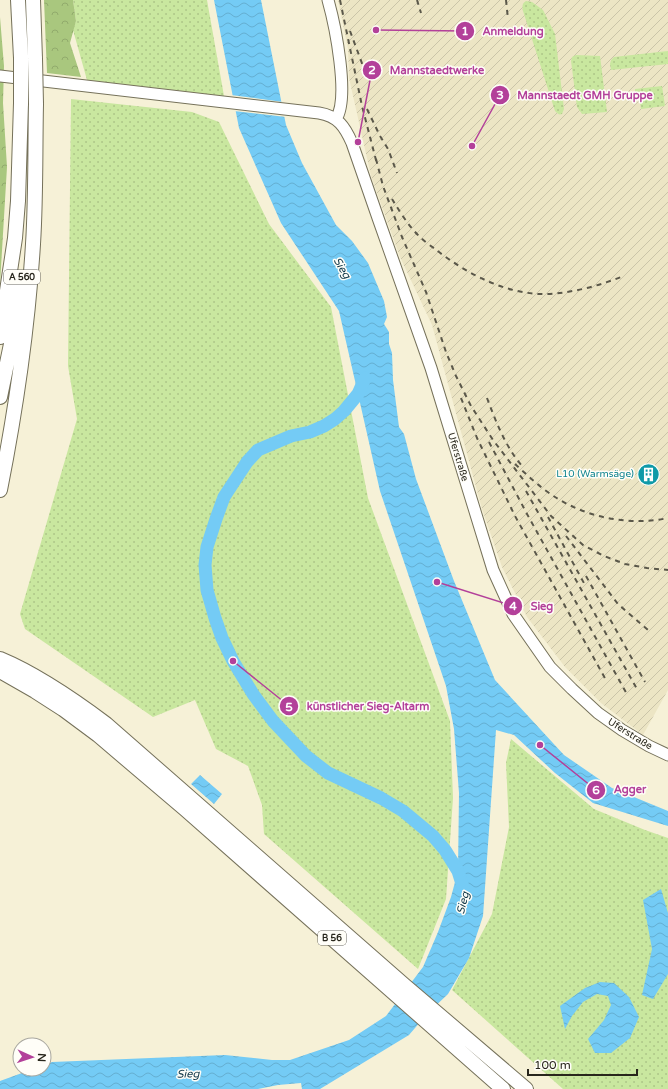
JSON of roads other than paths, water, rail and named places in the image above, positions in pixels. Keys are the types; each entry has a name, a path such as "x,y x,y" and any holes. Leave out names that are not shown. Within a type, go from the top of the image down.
{"highway":[{"name":"A 560","path":"0,337 15,238 18,201 21,58 18,0"},
{"name":"A 560","path":"0,397 16,320 32,198 35,156 36,104 33,0"},
{"path":"0,490 12,419 27,309 35,211 35,156"},
{"name":"B 56","path":"2,662 38,678 70,698 106,724 224,835 283,880 448,1031 503,1089"},
{"name":"B 56","path":"448,1031 526,1089"}],"street":[{"path":"0,76 319,113 336,119 342,100 341,76 336,34 328,0"},
{"name":"Uferstraße","path":"336,119 346,129 352,143 431,368 493,570 513,614 550,667 598,713 622,730 668,756"}],"water":[{"path":"214,0 261,0 286,125 302,163 336,225 352,241 368,263 384,301 387,317 384,324 389,332 389,344 392,353 393,380 399,427 404,434 416,479 454,581 495,680 564,755 612,788 668,811 668,826 593,803 555,773 514,735 496,730 483,916 469,958 448,994 427,1014 409,1035 320,1089 302,1089 301,1083 258,1089 0,1089 0,1081 12,1077 52,1077 52,1062 225,1055 272,1060 290,1060 349,1040 386,1016 423,967 451,897 458,871 459,793 454,729 446,686 380,491 339,311 281,223 239,128"},
{"path":"200,775 222,794 214,804 191,784"},
{"path":"661,889 668,913 668,974 653,999 642,995 652,949 643,900"},
{"path":"600,982 614,983 629,997 639,1017 630,1038 611,1053 595,1053 588,1039 604,1020 611,1005 608,996 597,994 583,1002 572,1016 565,1029 560,1006 585,988"}],"waterway":[{"path":"365,378 358,394 344,411 335,419 310,432 291,436 258,450 247,462 224,497 207,547 205,565 207,590 222,638 233,661 253,694 273,721 306,756 328,773 381,798 403,811 433,836 445,850 458,871 463,887"}],"railway":[{"path":"340,0 362,106 377,164"},
{"path":"417,0 421,13"},
{"path":"506,0 508,19"},
{"path":"350,31 363,66"},
{"path":"367,109 388,149 397,173"},
{"path":"376,159 383,186 402,237 426,292 446,352 471,406 493,440 551,516 583,545 604,556 625,564 668,570"},
{"path":"392,199 409,224 426,242 461,267 489,282 534,294 550,294 586,288 621,277"},
{"path":"461,398 477,438 515,516 606,680"},
{"path":"487,398 511,452 523,467"},
{"path":"489,442 527,514 628,696"},
{"path":"515,464 550,494 568,504 595,515 639,521 668,518"},
{"path":"526,491 637,689"},
{"path":"548,517 585,585"},
{"path":"566,536 618,604 648,630"},
{"path":"586,576 645,682"}],"place":[{"name":"Anmeldung","path":"376,30"},
{"name":"Mannstaedtwerke","path":"358,142"},
{"name":"Mannstaedt GMH Gruppe","path":"472,146"},
{"name":"L10 (Warmsäge)","path":"649,474"},
{"name":"Sieg","path":"437,582"},
{"name":"künstlicher Sieg-Altarm","path":"233,661"},
{"name":"Agger","path":"540,745"}]}
